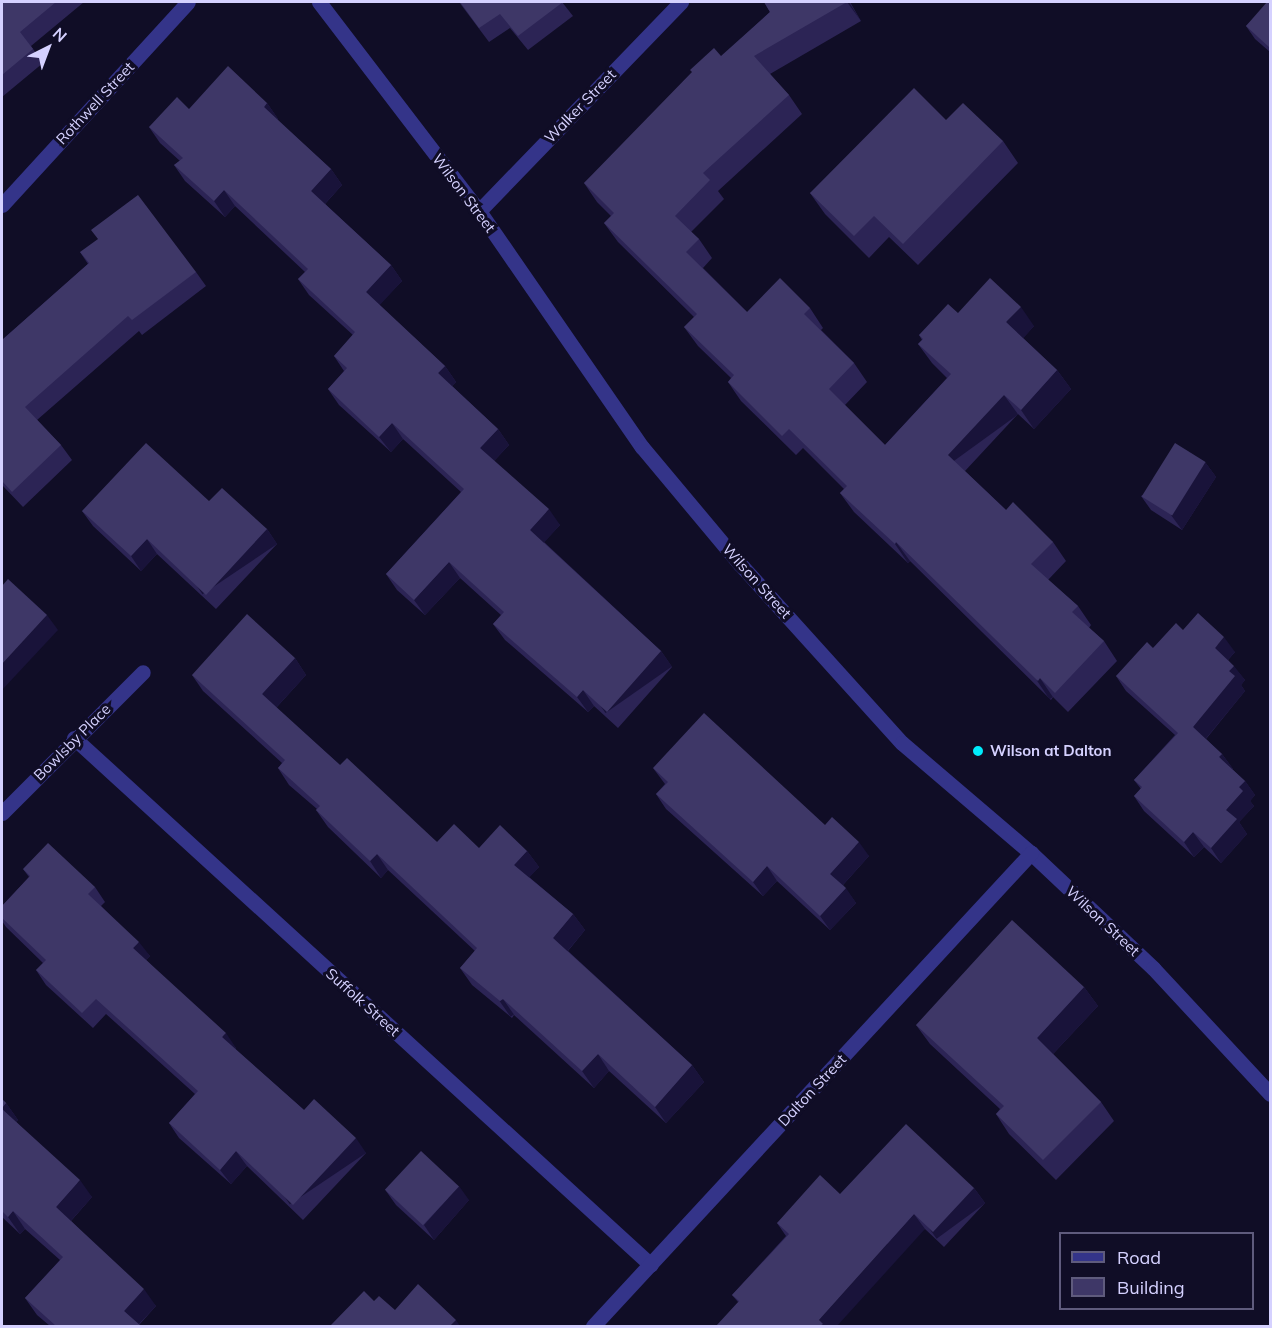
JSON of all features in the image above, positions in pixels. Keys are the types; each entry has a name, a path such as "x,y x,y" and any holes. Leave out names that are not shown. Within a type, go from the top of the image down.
{"street":[{"name":"Rothwell Street","path":"2,205 188,2"},
{"name":"Wilson Street","path":"319,2 479,211 642,447 740,564 902,743 1030,853 1153,968 1270,1094"},
{"name":"Walker Street","path":"479,211 681,2"},
{"name":"Bowlsby Place","path":"2,813 74,738 143,672"},
{"name":"Suffolk Street","path":"74,738 651,1265"},
{"name":"Dalton Street","path":"593,1326 1030,853"}],"building":[{"path":"2,2 56,2 20,32 33,49 2,75"},
{"path":"460,2 563,2 518,36 500,14 479,28"},
{"path":"764,2 847,2 754,56 789,95 703,173 710,180 675,216 699,239 686,252 747,312 780,278 810,308 804,314 854,363 829,389 885,445 951,374 918,344 923,339 919,335 948,304 958,313 990,278 1021,307 1006,322 1057,370 1021,410 1004,395 948,455 1006,510 1013,502 1053,542 1031,564 1078,606 1072,612 1104,641 1055,693 1040,678 1038,681 896,542 895,544 840,493 847,486 789,429 782,436 728,382 734,375 684,327 697,314 604,223 614,213 584,183 692,72 690,70 714,48 721,56 770,12"},
{"path":"1267,2 1270,2 1270,48 1246,26"},
{"path":"228,66 267,103 264,107 331,169 311,191 391,265 366,292 445,366 438,373 498,429 480,448 549,509 530,530 661,651 607,712 583,690 577,697 493,624 504,612 449,562 414,600 386,574 464,489 392,423 379,437 328,389 347,368 334,356 355,332 298,279 308,269 224,190 214,201 174,165 183,158 149,127 177,97 189,109"},
{"path":"914,88 946,120 963,103 1003,141 903,244 874,216 854,236 810,193"},
{"path":"138,195 196,272 132,320 128,316 25,407 61,445 12,492 2,481 2,340 89,263 80,252 98,239 91,230"},
{"path":"146,443 209,501 222,488 267,529 206,595 147,539 131,556 82,511"},
{"path":"1175,443 1206,462 1172,516 1142,496"},
{"path":"8,579 47,615 2,664 2,586"},
{"path":"1198,613 1224,637 1215,648 1234,666 1229,671 1235,676 1193,727 1222,754 1219,757 1245,781 1239,787 1243,791 1226,810 1237,819 1211,848 1193,832 1184,842 1134,796 1142,787 1134,780 1178,733 1116,676 1147,642 1153,648 1176,623 1183,630"},
{"path":"247,614 295,658 262,694 340,765 347,758 437,842 454,824 479,848 500,825 527,851 514,865 573,914 553,938 692,1065 655,1107 598,1054 582,1071 503,999 500,1001 460,968 477,948 377,854 370,861 316,810 320,806 278,768 285,760 192,675"},
{"path":"704,713 825,825 832,817 859,842 830,874 846,888 820,916 767,866 753,882 656,794 668,782 653,768"},
{"path":"48,843 95,887 88,894 139,942 133,948 226,1033 222,1037 304,1110 314,1099 356,1138 293,1205 236,1151 220,1170 169,1123 198,1091 96,999 82,1013 36,970 46,960 2,918 2,906 30,876 23,869"},
{"path":"1012,920 1084,987 1037,1038 1101,1102 1043,1160 996,1114 1004,1106 916,1025"},
{"path":"2,1109 80,1180 56,1207 144,1289 124,1311 141,1326 56,1326 25,1298 63,1257 13,1211 8,1217 2,1211"},
{"path":"906,1124 974,1188 933,1232 914,1214 819,1320 823,1324 820,1326 716,1326 739,1301 732,1295 789,1234 777,1223 820,1175 840,1194"},
{"path":"421,1151 459,1186 423,1225 385,1190"},
{"path":"418,1284 456,1320 450,1326 331,1325 364,1291 374,1301 379,1296 395,1310"}],"place":[{"name":"Wilson at Dalton","path":"978,751"}]}
